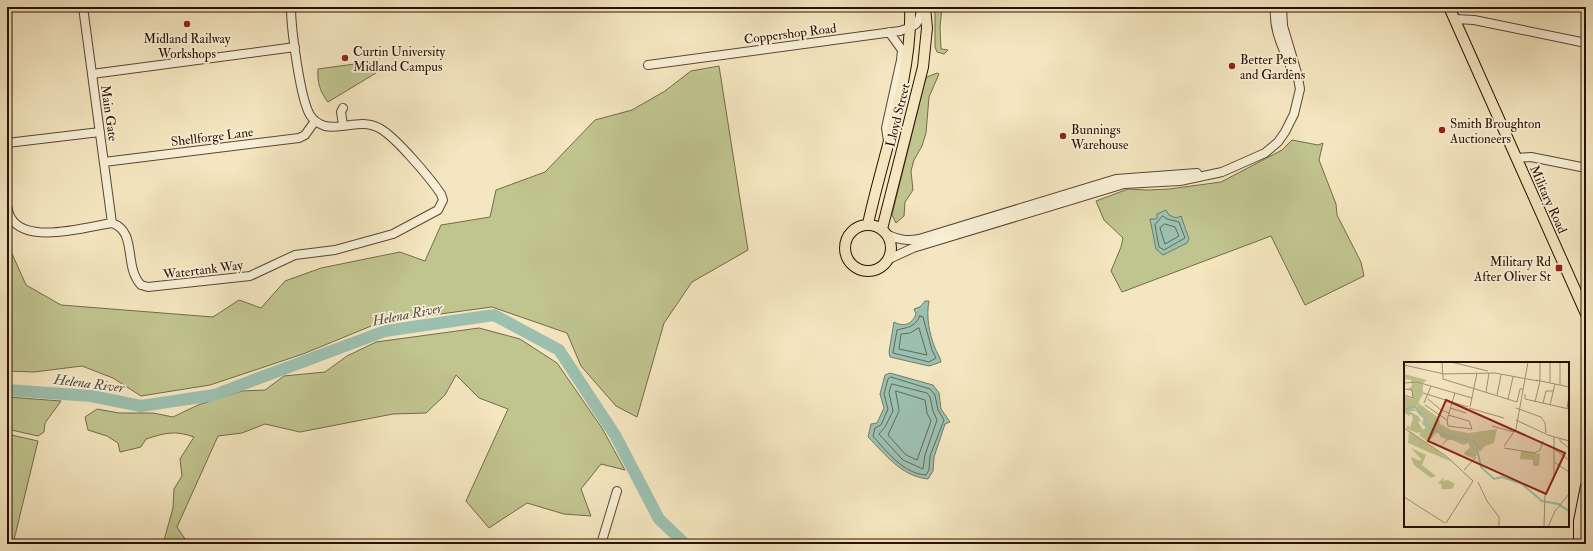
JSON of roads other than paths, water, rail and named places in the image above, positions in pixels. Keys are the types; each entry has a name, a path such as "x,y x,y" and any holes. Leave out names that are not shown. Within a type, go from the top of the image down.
{"main road":[{"name":"Lloyd Street","path":"868,224 904,74 910,28 910,7"},
{"name":"Lloyd Street","path":"885,232 923,67 927,28 925,7"},
{"name":"Military Road","path":"1449,7 1586,314"},
{"path":"868,224 885,232 892,247 889,259 881,268 870,271 858,269 848,261 845,247 849,234 855,229 868,224"},
{"path":"1579,544 1579,521 1586,486"}],"street":[{"name":"Main Gate","path":"83,7 112,223"},
{"path":"291,7 295,47 306,106 315,121 324,126 343,125 341,112 343,108"},
{"path":"910,28 920,20 921,7"},
{"path":"1275,7 1275,25 1278,39 1292,74 1297,104"},
{"path":"889,259 913,248 1124,184 1180,181 1222,172 1259,156 1278,142 1290,124 1297,104 1300,89 1297,73 1283,26 1282,7"},
{"path":"1455,20 1474,20 1586,44"},
{"name":"Coppershop Road","path":"648,65 910,28"},
{"path":"888,32 902,50 902,55 886,128 888,142"},
{"path":"92,74 295,47"},
{"name":"Shellforge Lane","path":"104,162 299,138 305,135 315,121"},
{"name":"Watertank Way","path":"112,223 120,225 124,230 132,272 136,280 141,285 159,287 250,276 295,255 335,250 393,234 438,210 443,200 435,186 389,134 369,124 343,125"},
{"path":"7,143 100,132"},
{"path":"1517,158 1531,158 1586,168"},
{"path":"885,232 897,240 908,241 1125,177 1222,172"},
{"path":"7,208 10,218 16,224 34,233 48,233 112,223"},
{"path":"601,544 617,491"}],"water":[{"path":"1166,210 1169,215 1176,218 1181,216 1189,239 1187,243 1163,255 1156,249 1150,219 1157,219 1157,214"},
{"path":"925,301 929,301 928,319 930,330 941,362 929,366 890,357 889,352 894,322 904,325 910,323 916,314 914,309 920,307"},
{"path":"890,373 933,385 939,393 941,409 950,422 945,424 934,457 933,471 928,479 910,474 902,469 868,437 871,424 877,423 884,408 880,394 885,375"}],"waterway":[{"name":"Helena River","path":"7,390 91,396 141,406 214,395 385,331 494,315 559,350 615,435 659,519 685,544"}],"place":[{"name":"Midland Railway Workshops","path":"187,24"},
{"name":"Curtin University Midland Campus","path":"345,58"},
{"name":"Better Pets and Gardens","path":"1232,66"},
{"name":"Smith Broughton Auctioneers","path":"1442,130"},
{"name":"Bunnings Warehouse","path":"1063,136"},
{"name":"Military Rd After Oliver St","path":"1559,268"}]}
